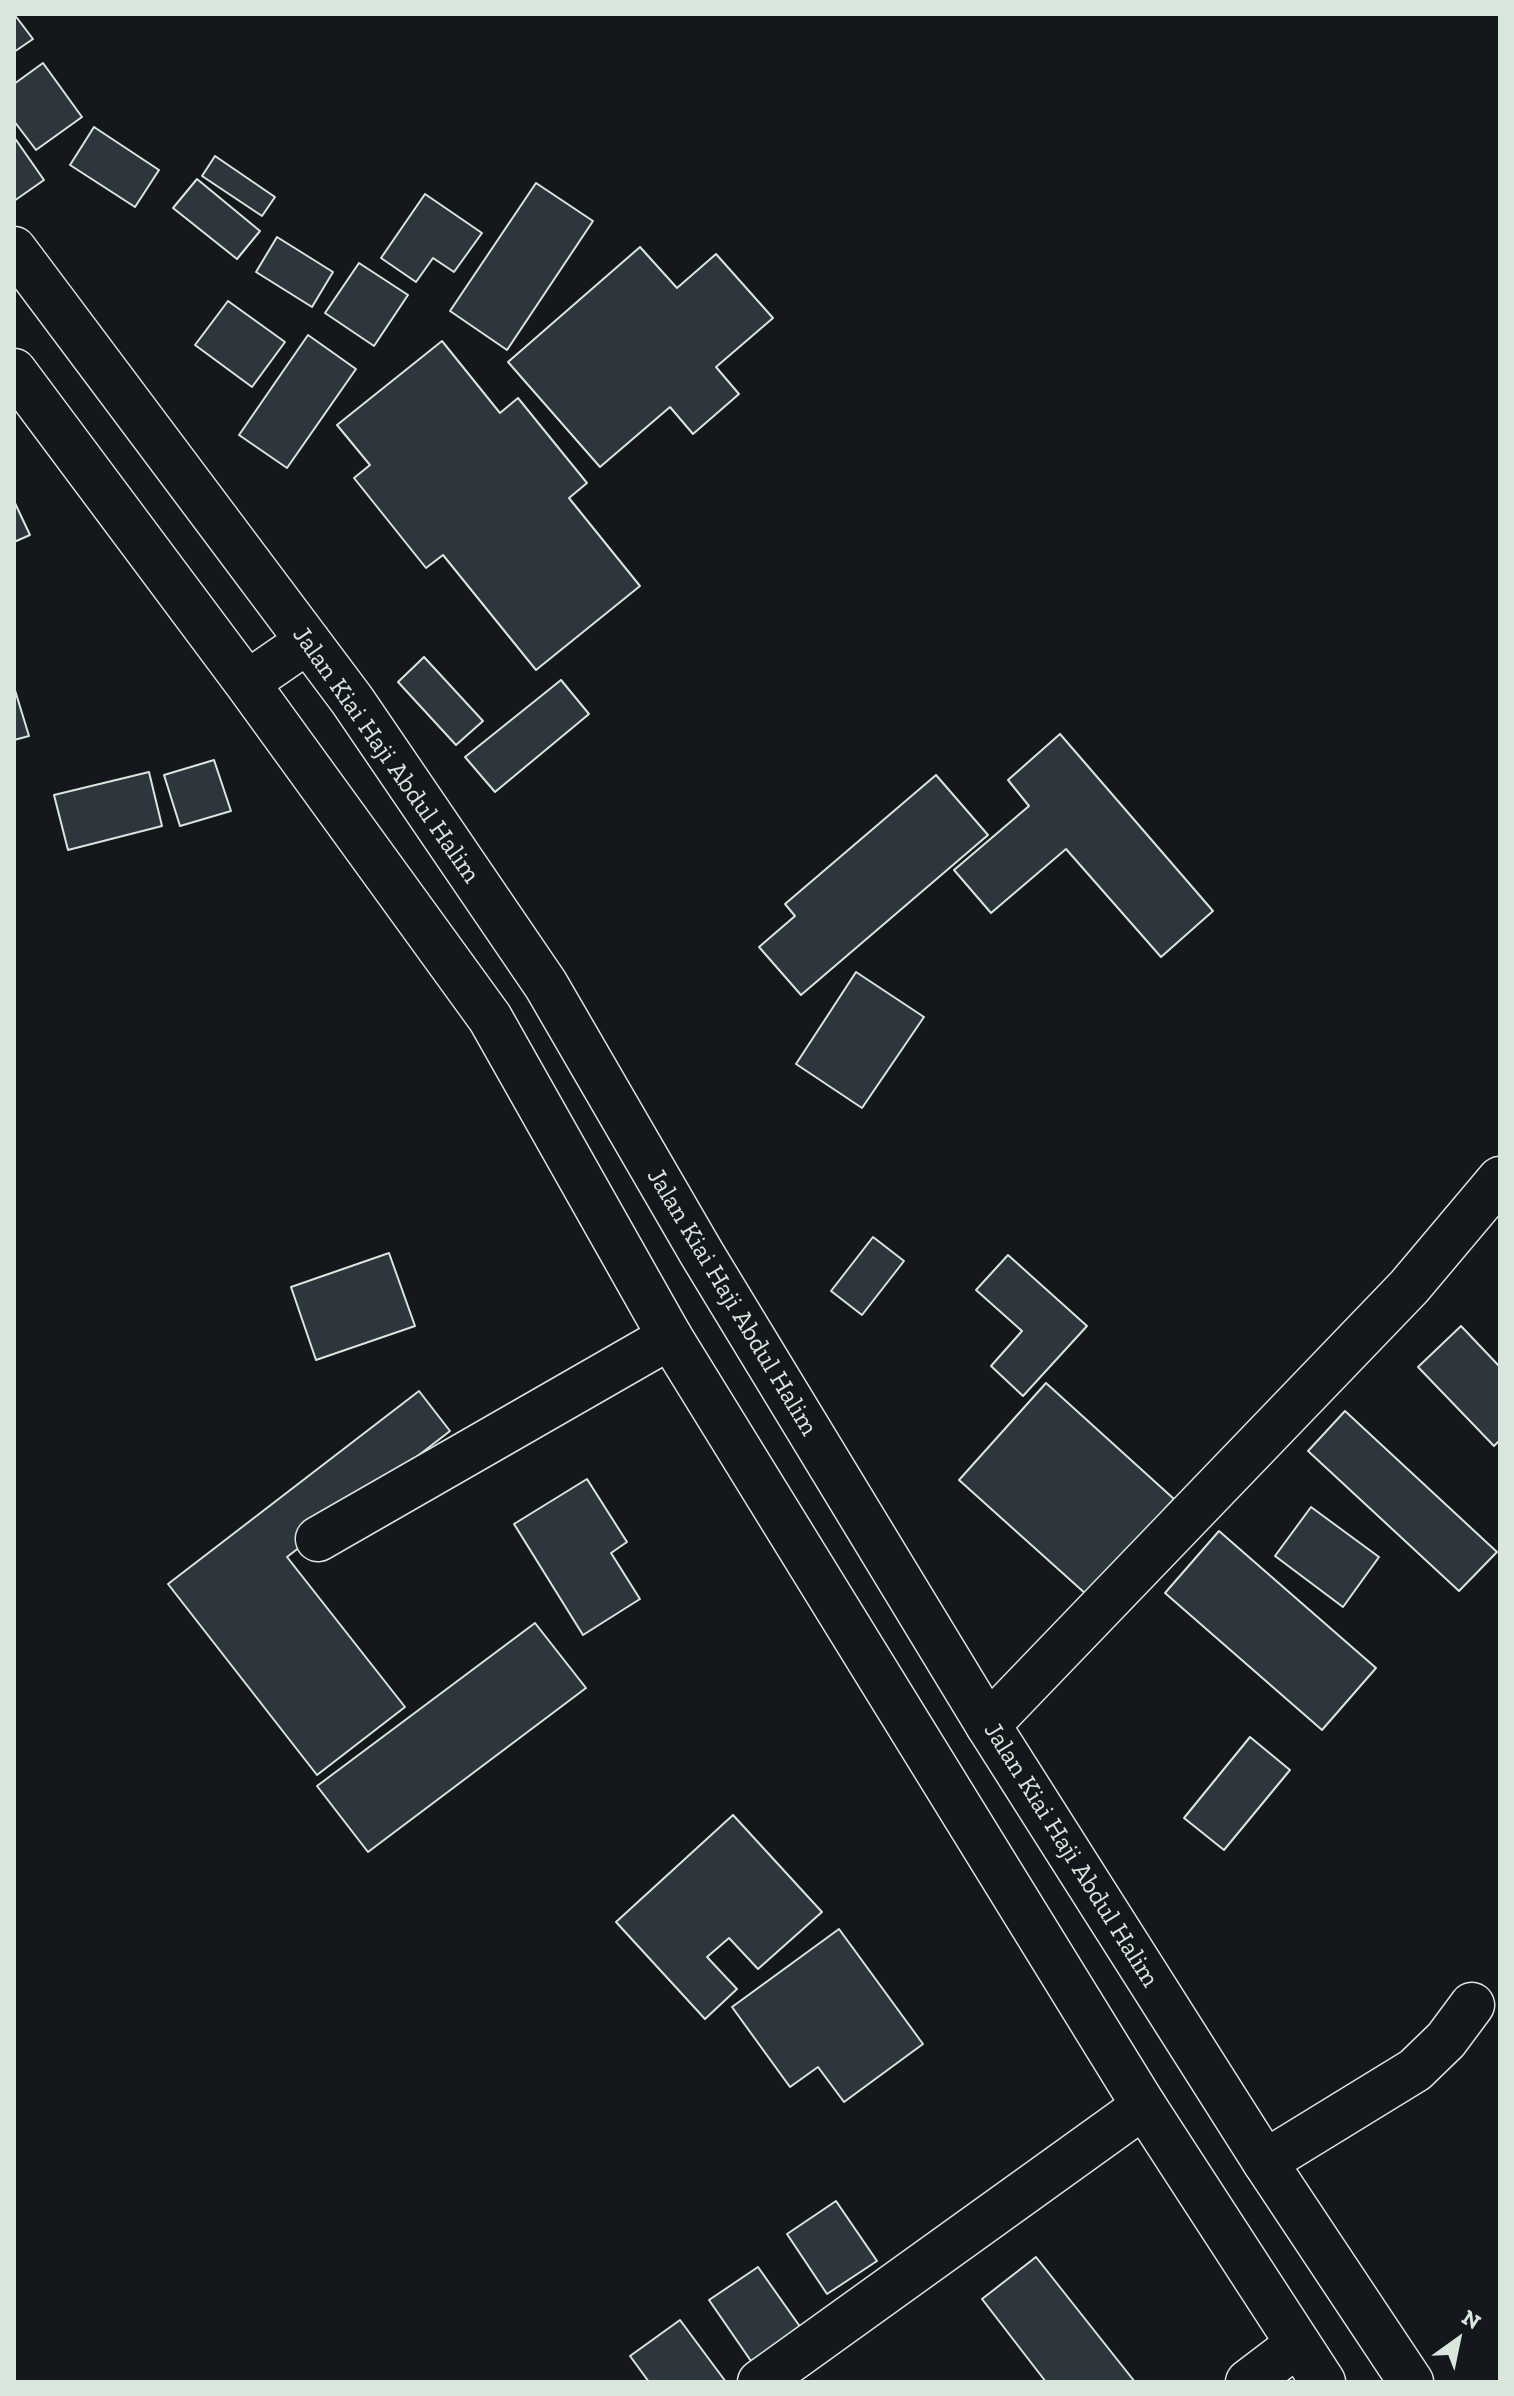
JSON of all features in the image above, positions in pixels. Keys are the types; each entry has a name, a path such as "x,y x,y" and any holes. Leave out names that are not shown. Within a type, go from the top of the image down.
{"main road":[{"name":"Jalan Kiai Haji Abdul Halim","path":"14,249 352,700 546,985 702,1254 988,1725 1265,2162 1411,2382"},
{"path":"14,371 247,683 490,1018 670,1337 1144,2106 1323,2382"},
{"path":"247,683 308,641"},
{"path":"988,1725 1409,1287 1500,1179"},
{"path":"318,1539 670,1337"},
{"path":"1265,2162 1415,2070 1446,2040 1472,2005"},
{"path":"760,2382 1144,2106"},
{"path":"1248,2382 1298,2344"}],"building":[{"path":"14,14 33,39 14,52"},
{"path":"43,63 82,117 36,150 14,121 14,84"},
{"path":"94,127 159,170 135,207 70,165"},
{"path":"14,137 44,180 14,201"},
{"path":"215,156 275,197 262,216 202,176"},
{"path":"197,179 260,231 237,259 173,208"},
{"path":"536,183 593,221 507,350 450,311"},
{"path":"425,194 482,233 454,272 433,258 416,282 381,258"},
{"path":"277,237 333,272 312,307 256,272"},
{"path":"640,247 677,288 716,254 773,318 716,367 739,394 693,434 670,407 600,467 508,362"},
{"path":"359,263 408,295 374,346 325,313"},
{"path":"228,301 285,342 252,387 195,345"},
{"path":"308,335 356,369 287,468 239,435"},
{"path":"442,341 500,413 518,398 587,483 569,498 640,586 536,670 443,555 426,568 354,478 370,465 337,425"},
{"path":"14,501 30,535 14,542"},
{"path":"424,657 483,721 456,745 398,682"},
{"path":"561,680 589,714 495,792 465,757"},
{"path":"14,687 29,736 14,740"},
{"path":"1060,734 1213,911 1161,957 1066,849 991,913 954,870 1029,806 1008,780"},
{"path":"214,760 231,811 180,826 164,775"},
{"path":"149,772 162,826 68,850 54,795"},
{"path":"936,775 988,835 801,995 759,947 795,916 785,904"},
{"path":"856,972 924,1017 862,1108 796,1064"},
{"path":"873,1237 904,1261 862,1315 831,1291"},
{"path":"389,1253 415,1326 316,1360 291,1287"},
{"path":"1008,1255 1087,1326 1023,1396 991,1366 1022,1331 976,1290"},
{"path":"1461,1326 1500,1367 1500,1440 1494,1446 1418,1367"},
{"path":"1046,1383 1174,1499 1087,1595 959,1480"},
{"path":"419,1391 450,1431 287,1557 405,1707 317,1775 168,1584"},
{"path":"1345,1411 1497,1552 1459,1591 1308,1451"},
{"path":"587,1479 627,1542 611,1553 640,1599 583,1635 514,1524"},
{"path":"1311,1507 1379,1557 1343,1607 1275,1556"},
{"path":"1219,1531 1376,1668 1322,1730 1165,1593"},
{"path":"535,1623 586,1688 368,1852 317,1786"},
{"path":"1250,1737 1290,1770 1224,1850 1184,1818"},
{"path":"733,1815 822,1912 758,1969 729,1938 707,1957 737,1989 705,2019 616,1922"},
{"path":"839,1929 923,2044 844,2102 818,2067 790,2087 732,2007"},
{"path":"836,2201 877,2261 827,2294 787,2234"},
{"path":"1036,2257 1135,2382 1046,2382 982,2299"},
{"path":"758,2267 801,2328 751,2361 709,2300"},
{"path":"680,2320 726,2382 649,2382 630,2356"}]}
